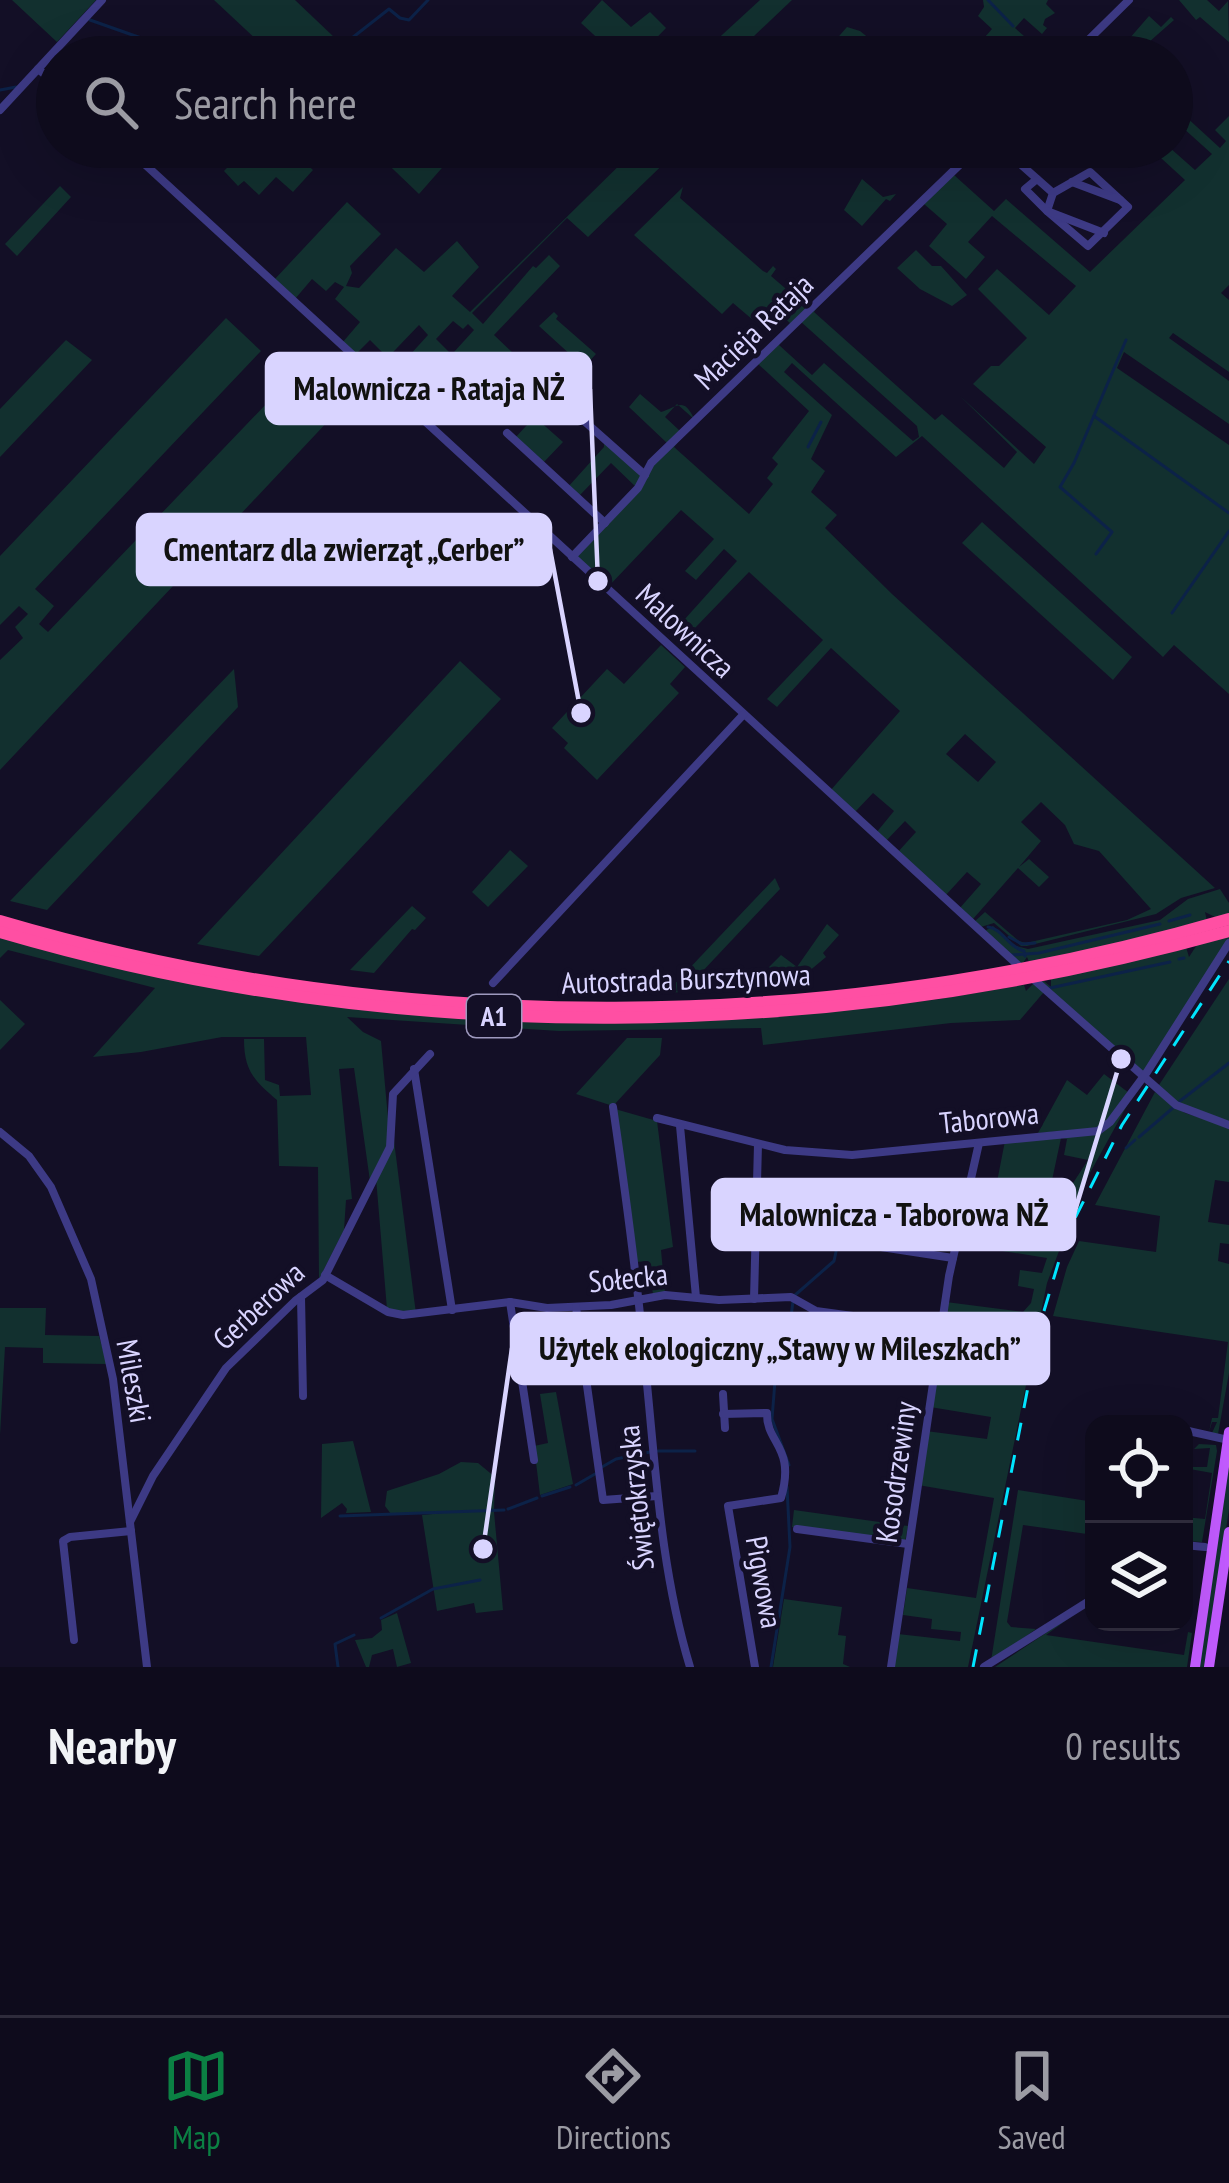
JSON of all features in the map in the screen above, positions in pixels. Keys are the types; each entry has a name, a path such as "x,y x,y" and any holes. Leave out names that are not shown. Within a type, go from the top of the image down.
{"highway":[{"name":"Autostrada Bursztynowa","path":"0,921 242,976 380,996 618,1008 772,1002 1027,974 1229,919"},
{"name":"Autostrada Bursztynowa","path":"0,932 124,964 252,989 390,1008 618,1019 773,1013 913,998 1229,931"}],"main road":[{"path":"1195,1667 1228,1440"},
{"path":"1209,1667 1229,1532"}],"street":[{"path":"68,36 102,0"},
{"path":"1092,36 1129,0"},
{"path":"0,110 36,71"},
{"name":"Malownicza","path":"149,168 1141,1078 1184,1110 1229,1125"},
{"name":"Macieja Rataja","path":"572,557 637,489 670,444 956,168"},
{"path":"1025,168 1054,194"},
{"path":"1047,212 1054,194 1084,173 1093,173 1127,203"},
{"path":"1037,179 1025,189 1087,246 1126,211 1127,203"},
{"path":"1071,182 1127,203"},
{"path":"1047,212 1104,233"},
{"path":"556,396 645,475"},
{"path":"507,433 605,523"},
{"path":"493,983 743,715"},
{"name":"Taborowa","path":"657,1118 758,1144 852,1155 1101,1130 1141,1078 1229,943"},
{"name":"Gerberowa","path":"130,1526 153,1476 226,1368 326,1275 389,1147 392,1098 430,1054"},
{"path":"414,1068 452,1310"},
{"name":"Świętokrzyska","path":"613,1107 670,1591 690,1667"},
{"path":"680,1126 695,1298"},
{"name":"Mileszki","path":"0,1132 40,1171 86,1263 110,1358 147,1667"},
{"name":"Kosodrzewiny","path":"890,1667 941,1328 979,1143"},
{"path":"754,1299 758,1144"},
{"path":"868,1245 953,1258"},
{"name":"Sołecka","path":"326,1275 392,1314 424,1315 510,1302 575,1307 665,1295 791,1297 816,1311 941,1328"},
{"path":"301,1295 303,1396"},
{"path":"510,1302 534,1460"},
{"path":"575,1307 602,1500 657,1496"},
{"path":"723,1394 724,1428"},
{"name":"Pigwowa","path":"723,1414 767,1413 767,1424 787,1461 781,1498 728,1506 755,1667"},
{"path":"1193,1432 1228,1440"},
{"path":"1193,1441 1228,1440"},
{"path":"74,1640 63,1541 130,1526"},
{"path":"796,1529 908,1544"},
{"path":"1193,1546 1210,1548"},
{"path":"983,1667 1085,1604"}],"green space":[{"path":"12,0 96,0 63,36 51,36"},
{"path":"214,0 295,0 333,36 253,36"},
{"path":"602,0 631,27 650,12 666,28 658,36 595,36 581,23"},
{"path":"760,0 792,0 754,36 721,36"},
{"path":"983,0 1048,0 1046,4 1055,13 1045,19 1047,28 1042,34 1024,18 1015,28 1024,36 986,36 992,29 978,16"},
{"path":"1179,0 1207,0 1219,11 1228,1 1229,42 1200,17 1196,20"},
{"path":"1149,16 1161,27 1171,17 1174,20 1156,36 1132,36"},
{"path":"847,27 866,36 839,36"},
{"path":"1229,116 1229,285 1221,293 1229,300 1229,372 1173,333 1169,338 1229,381 1229,424 1124,352 1117,368 1229,445 1229,694 1174,645 1163,657 922,436 896,457 792,363 784,372 832,415 811,459 825,471 811,492 837,515 825,528 1215,888 1181,898 1156,914 1021,946 994,923 981,927 974,922 985,912 1026,943 1127,920 1151,909 1099,851 1074,844 1065,825 1041,802 1021,822 1041,841 1019,867 1029,859 1049,877 1039,887 1018,868 973,919 959,909 981,884 967,872 945,896 897,853 916,832 905,821 885,842 876,833 894,811 873,793 854,813 830,791 900,711 831,648 777,707 767,699 823,640 749,572 694,629 684,620 737,561 724,549 696,580 685,571 714,539 681,510 608,587 577,556 634,494 653,464 679,441 674,447 749,514 773,484 767,478 778,464 772,458 809,411 757,363 794,329 779,345 812,375 824,363 913,441 919,437 917,426 800,321 823,299 814,312 935,420 942,414 1004,468 1017,452 960,396 1034,464 1046,447 973,384 1027,338 978,289 997,269 1049,315 1076,286 992,216 968,242 985,257 966,279 929,246 947,224 924,204 954,175 994,211 1006,199 1090,272 1185,180 1172,168 1195,170 1212,154 1193,137 1193,123 1220,148 1226,141 1215,130","holes":["965,734 996,762 978,782 946,754"]},
{"path":"392,168 442,168 419,194"},
{"path":"617,168 659,168 588,237 567,218 472,313 483,324 533,266 549,255 560,266 494,335 513,353 470,403 443,386 465,363 454,352 474,330 468,324 463,329 453,321 436,339 452,355 424,383 410,369 405,372 399,367 428,335 419,325 374,372 386,356 370,340 355,355 342,343 360,322 335,299 344,287 335,282 326,291 312,279 295,299 274,280 347,202 381,234 350,266 346,286 359,288 396,248 424,272 457,241 479,267 452,296 470,312"},
{"path":"313,170 293,192 276,177 259,195 244,181 238,186 224,171"},
{"path":"862,179 883,197 896,194 862,226 844,210"},
{"path":"60,186 71,197 17,256 5,244"},
{"path":"683,187 680,198 763,271 773,266 771,276 807,307 783,331 790,323 770,305 753,320 733,303 722,314 634,235"},
{"path":"916,250 932,266 941,266 967,295 952,306 920,289 897,268"},
{"path":"554,312 596,354 584,367 539,326"},
{"path":"226,318 261,351 35,589 54,606 39,624 48,632 290,379 331,418 0,770 0,660 23,638 15,627 28,614 19,606 0,625 0,556"},
{"path":"66,340 92,360 0,457 0,409"},
{"path":"640,394 661,412 675,406 665,417 680,431 667,443 629,407"},
{"path":"552,398 537,419 563,442 543,463 515,438"},
{"path":"604,440 642,477 636,487 611,463 579,496 568,487 604,447"},
{"path":"982,522 1132,657 1113,680 962,543"},
{"path":"661,645 685,667 670,684 679,693 597,780 564,748 568,743 552,728 607,669 624,684"},
{"path":"460,661 501,699 259,956 197,944"},
{"path":"234,669 238,707 47,910 10,901"},
{"path":"510,850 528,866 488,907 472,892"},
{"path":"775,878 780,889 683,992 666,993"},
{"path":"1220,889 1229,903 1229,940 1142,1076 985,931 993,926 1012,945 1028,949 1160,920 1188,899","holes":["1205,912 1215,917 1189,957 1186,947 1051,979 1051,987 1023,963 1027,957 1030,964 1207,921"]},
{"path":"412,906 426,918 374,973 350,970"},
{"path":"827,924 839,935 823,953 826,957 790,987 769,967 781,955 797,967"},
{"path":"0,936 492,1020 600,1023 787,1016 1024,985 1026,991 1034,983 1044,992 1020,1020 951,1023 763,1045 761,1028 559,1031 347,1017 381,1041 390,1140 370,1181 354,1068 339,1069 352,1199 346,1200 344,1230 319,1279 318,1167 279,1166 277,1100 252,1074 244,1050 244,1039 264,1039 265,1080 279,1085 280,1096 311,1095 306,1037 222,1037 93,1057 155,988 8,950 0,958"},
{"path":"1229,979 1229,1124 1185,1108 1157,1088"},
{"path":"0,1000 25,1024 0,1050"},
{"path":"627,1038 662,1038 660,1055 613,1106 576,1094"},
{"path":"1104,1074 1129,1093 1101,1128 1038,1133 1067,1080 1087,1095"},
{"path":"1140,1082 1085,1182 1047,1283 968,1667 893,1667 898,1634 960,1641 961,1632 931,1629 932,1619 903,1615 907,1588 976,1598 994,1498 918,1485 926,1431 987,1439 991,1417 930,1407 938,1353 977,1358 981,1336 942,1330 946,1302 1023,1312 1034,1289 1018,1286 1020,1270 1042,1273 1047,1258 958,1244 962,1225 1042,1238 1050,1200 1062,1200 1088,1160 1064,1155 1067,1139 1061,1138 1048,1199 995,1192 1005,1141 1096,1133"},
{"path":"1155,1092 1185,1113 1229,1127 1229,1182 1215,1180 1208,1222 1229,1225 1229,1244 1220,1243 1218,1261 1229,1264 1229,1373 1218,1434 1212,1433 1217,1422 1212,1422 1209,1432 1212,1418 1218,1418 1228,1342 1053,1316 1079,1241 1156,1252 1160,1216 1095,1205"},
{"path":"615,1109 657,1121 673,1247 661,1250 665,1293 653,1294 648,1261 636,1262"},
{"path":"394,1141 416,1314 387,1309 376,1178"},
{"path":"0,1308 46,1308 45,1335 99,1336 107,1364 43,1363 43,1348 5,1347 0,1435"},
{"path":"556,1392 573,1484 540,1495 534,1446 548,1443 540,1394"},
{"path":"353,1441 371,1512 346,1513 342,1503 321,1518 322,1444"},
{"path":"1199,1444 1216,1445 1217,1451 1202,1542 1193,1542 1193,1518 1205,1519 1212,1473 1193,1467 1207,1467 1210,1448 1194,1449"},
{"path":"1229,1455 1229,1509 1206,1667 1199,1667"},
{"path":"461,1462 478,1463 495,1477 503,1610 476,1613 474,1603 437,1611 422,1515 463,1511 391,1514 385,1506 387,1491"},
{"path":"1018,1490 1085,1501 1085,1534 1023,1525 1007,1622 1011,1627 1036,1629 991,1661"},
{"path":"794,1510 908,1526 905,1542 792,1527"},
{"path":"784,1599 842,1607 838,1635 846,1636 843,1664 850,1667 773,1667"},
{"path":"1079,1611 1046,1635 1184,1655 1188,1632 1192,1633 1187,1667 995,1667"},
{"path":"397,1613 411,1663 397,1667 393,1649 372,1655 366,1667 355,1640 372,1638 382,1630 381,1620"}],"waterway":[{"path":"354,36 389,9 409,20 428,0"},
{"path":"988,0 1013,26"},
{"path":"90,20 135,36"},
{"path":"0,90 16,87"},
{"path":"1096,554 1112,532 1060,487 1126,340"},
{"path":"1094,416 1229,513"},
{"path":"808,447 821,422"},
{"path":"1172,613 1229,531"},
{"path":"1169,921 1190,915"},
{"path":"1011,955 1039,953 1160,924"},
{"path":"988,927 1025,956"},
{"path":"1009,937 1022,944 1035,943"},
{"path":"1179,959 1184,958"},
{"path":"1050,988 1170,962"},
{"path":"1180,1101 1229,1063"},
{"path":"1139,1137 1174,1107"},
{"path":"1126,1148 1135,1140"},
{"path":"794,1296 834,1261 845,1210"},
{"path":"789,1465 772,1419 775,1381 787,1350 793,1301"},
{"path":"658,1451 695,1451"},
{"path":"602,1467 650,1452"},
{"path":"576,1485 595,1474"},
{"path":"542,1496 570,1487"},
{"path":"771,1667 790,1547 787,1487"},
{"path":"508,1509 537,1498"},
{"path":"340,1516 504,1510"},
{"path":"381,1618 433,1589 480,1580"},
{"path":"338,1667 335,1644 354,1635"}],"railway":[{"path":"973,1667 1041,1321 1067,1234 1122,1125 1229,961"}],"place":[{"name":"Malownicza - Rataja NŻ","path":"598,581"},
{"name":"Cmentarz dla zwierząt „Cerber”","path":"581,713"},
{"name":"Malownicza - Taborowa NŻ","path":"1121,1059"},
{"name":"Użytek ekologiczny „Stawy w Mileszkach”","path":"483,1549"}]}
